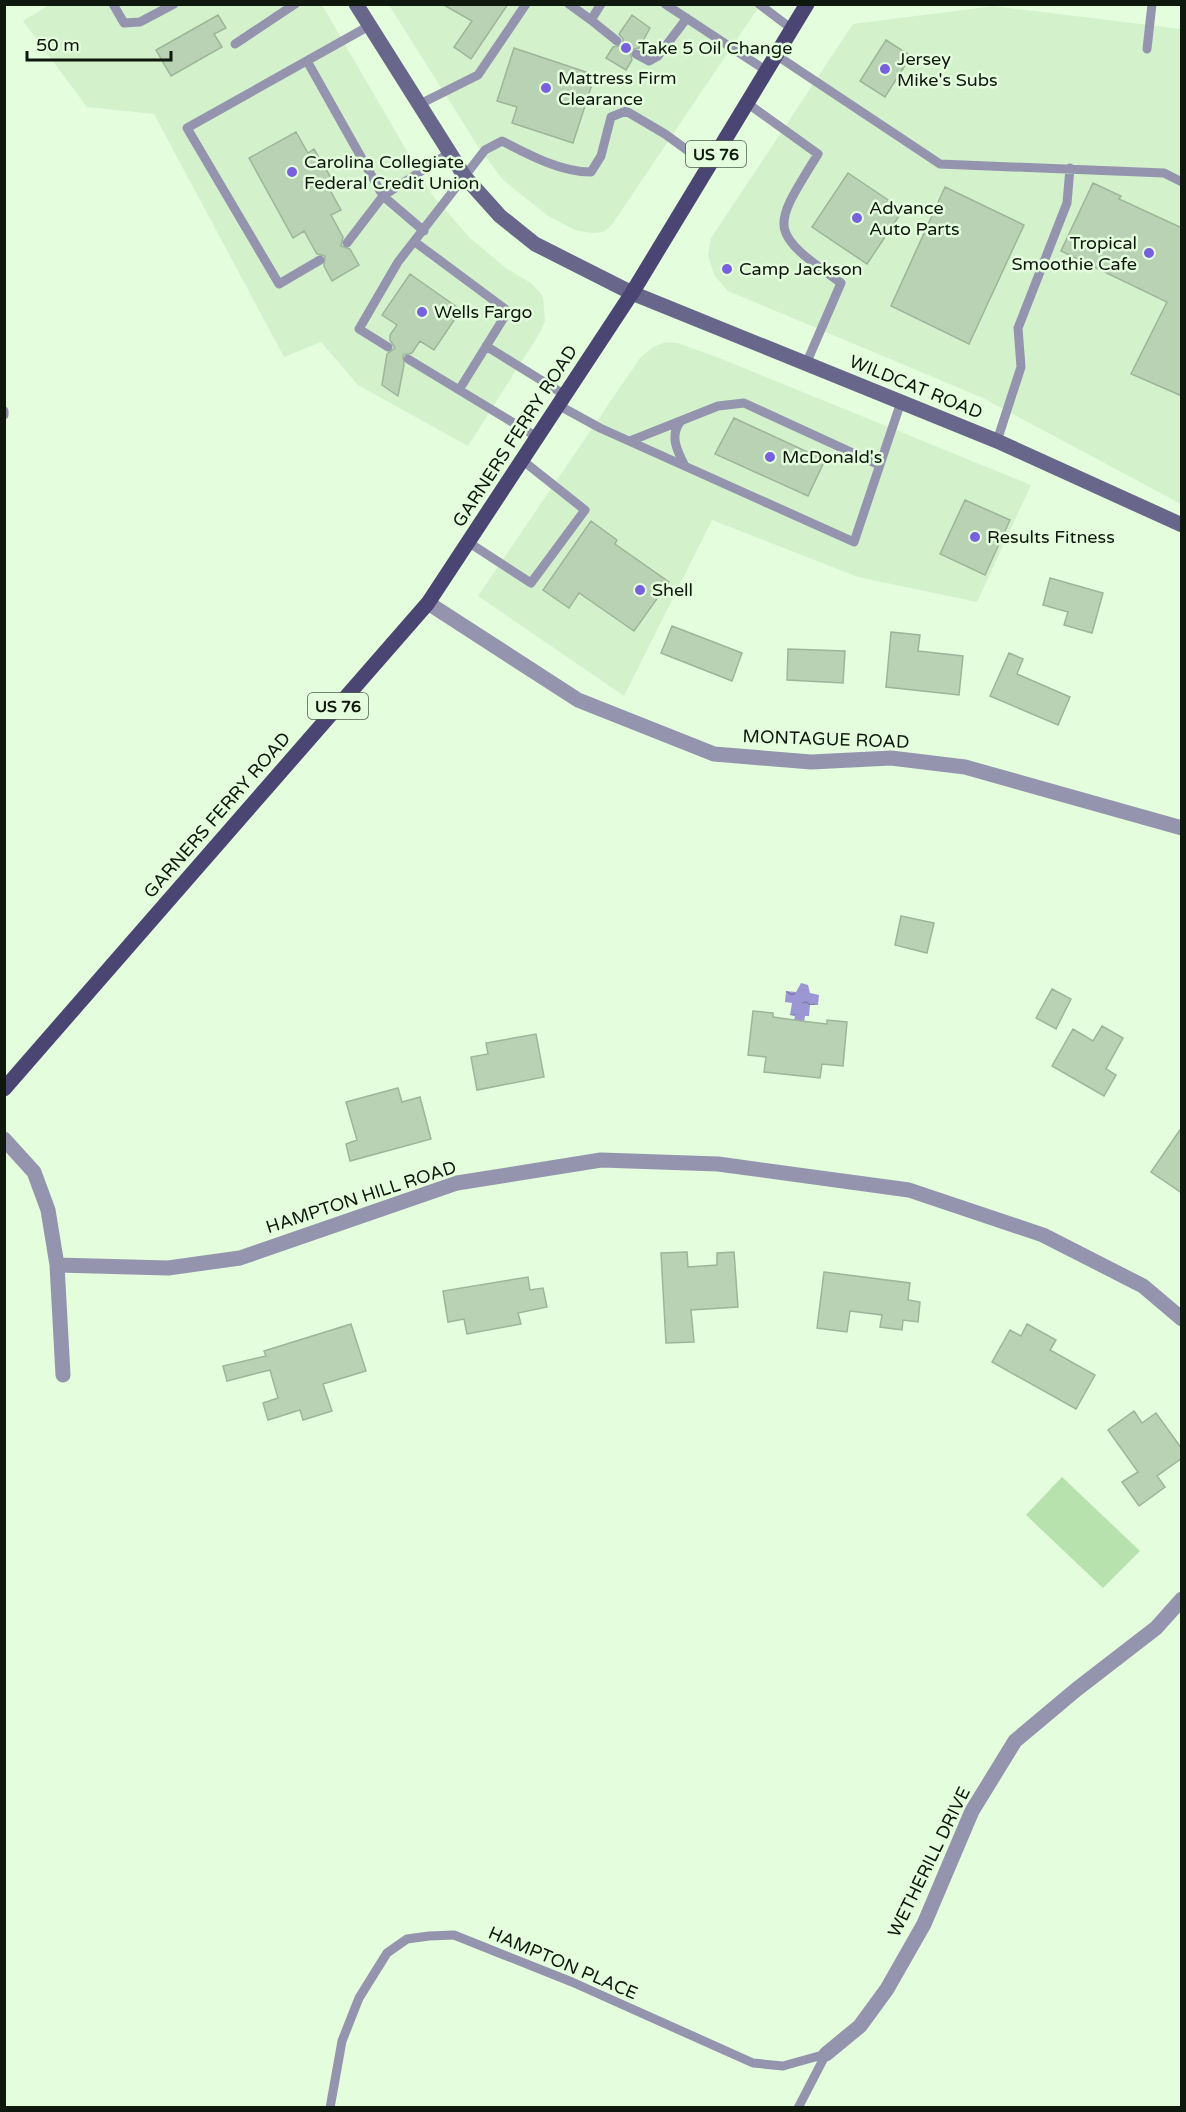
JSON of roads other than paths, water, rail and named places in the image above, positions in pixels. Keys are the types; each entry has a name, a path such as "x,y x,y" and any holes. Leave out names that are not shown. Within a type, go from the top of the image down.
{"main road":[{"name":"WILDCAT ROAD","path":"356,4 465,177 500,216 535,244 632,293 997,441 1182,525"},
{"name":"US 76","path":"632,293 804,9"},
{"name":"GARNERS FERRY ROAD","path":"4,1089 428,603 632,293"}],"street":[{"name":"MONTAGUE ROAD","path":"428,603 578,700 714,754 811,762 891,758 965,766 1182,828"},
{"path":"4,1139 34,1172 48,1210 57,1265 63,1375"},
{"name":"HAMPTON HILL ROAD","path":"57,1265 168,1268 240,1258 457,1184 601,1160 718,1164 909,1191 1043,1235 1143,1286 1182,1319"},
{"name":"WETHERILL DRIVE","path":"826,2054 860,2026 887,1989 924,1924 972,1811 1015,1741 1077,1689 1156,1628 1182,1599"}],"lane":[{"path":"113,4 124,24 140,22 174,4"},
{"path":"235,44 295,4"},
{"path":"418,105 478,75 526,4"},
{"path":"569,4 617,41"},
{"path":"591,20 601,4"},
{"path":"665,4 767,71"},
{"path":"759,4 792,29"},
{"path":"1147,50 1152,4"},
{"path":"636,54 649,61 658,56 687,18"},
{"path":"320,260 279,284 187,128 369,26"},
{"path":"776,55 940,164 1164,173 1182,182"},
{"path":"307,61 383,196 424,231"},
{"path":"747,103 818,154 789,202 782,222 788,240 799,253 841,283 806,364"},
{"path":"388,347 359,329 398,262 485,150 502,141 528,154 576,172 591,172 601,156 611,117 626,111 665,134 709,166"},
{"path":"347,243 383,196 449,153"},
{"path":"997,441 1021,367 1018,328 1068,203 1070,168"},
{"path":"415,243 508,311 459,390"},
{"path":"486,346 561,400 630,441 854,542 901,402"},
{"path":"408,359 537,437"},
{"path":"630,441 730,402 744,403 879,465"},
{"path":"683,420 676,428 674,438 685,466"},
{"path":"468,542 531,583 585,510 522,460"},
{"name":"HAMPTON PLACE","path":"330,2108 342,2041 359,1998 387,1953 407,1939 429,1936 454,1935 572,1982 753,2063 783,2066 826,2054"},
{"path":"798,2108 826,2054"}],"water":[{"path":"801,983 808,985 810,993 819,995 818,1005 810,1005 809,1016 805,1016 804,1022 794,1020 795,1016 790,1015 792,1003 785,1002 786,991 796,992"}],"place":[{"name":"Take 5 Oil Change","path":"626,48"},
{"name":"Jersey Mike's Subs","path":"885,69"},
{"name":"Mattress Firm Clearance","path":"546,88"},
{"name":"Carolina Collegiate Federal Credit Union","path":"292,172"},
{"name":"Advance Auto Parts","path":"857,218"},
{"name":"Tropical Smoothie Cafe","path":"1149,253"},
{"name":"Camp Jackson","path":"727,269"},
{"name":"Wells Fargo","path":"422,312"},
{"name":"McDonald's","path":"770,457"},
{"name":"Results Fitness","path":"975,537"},
{"name":"Shell","path":"640,590"}]}
